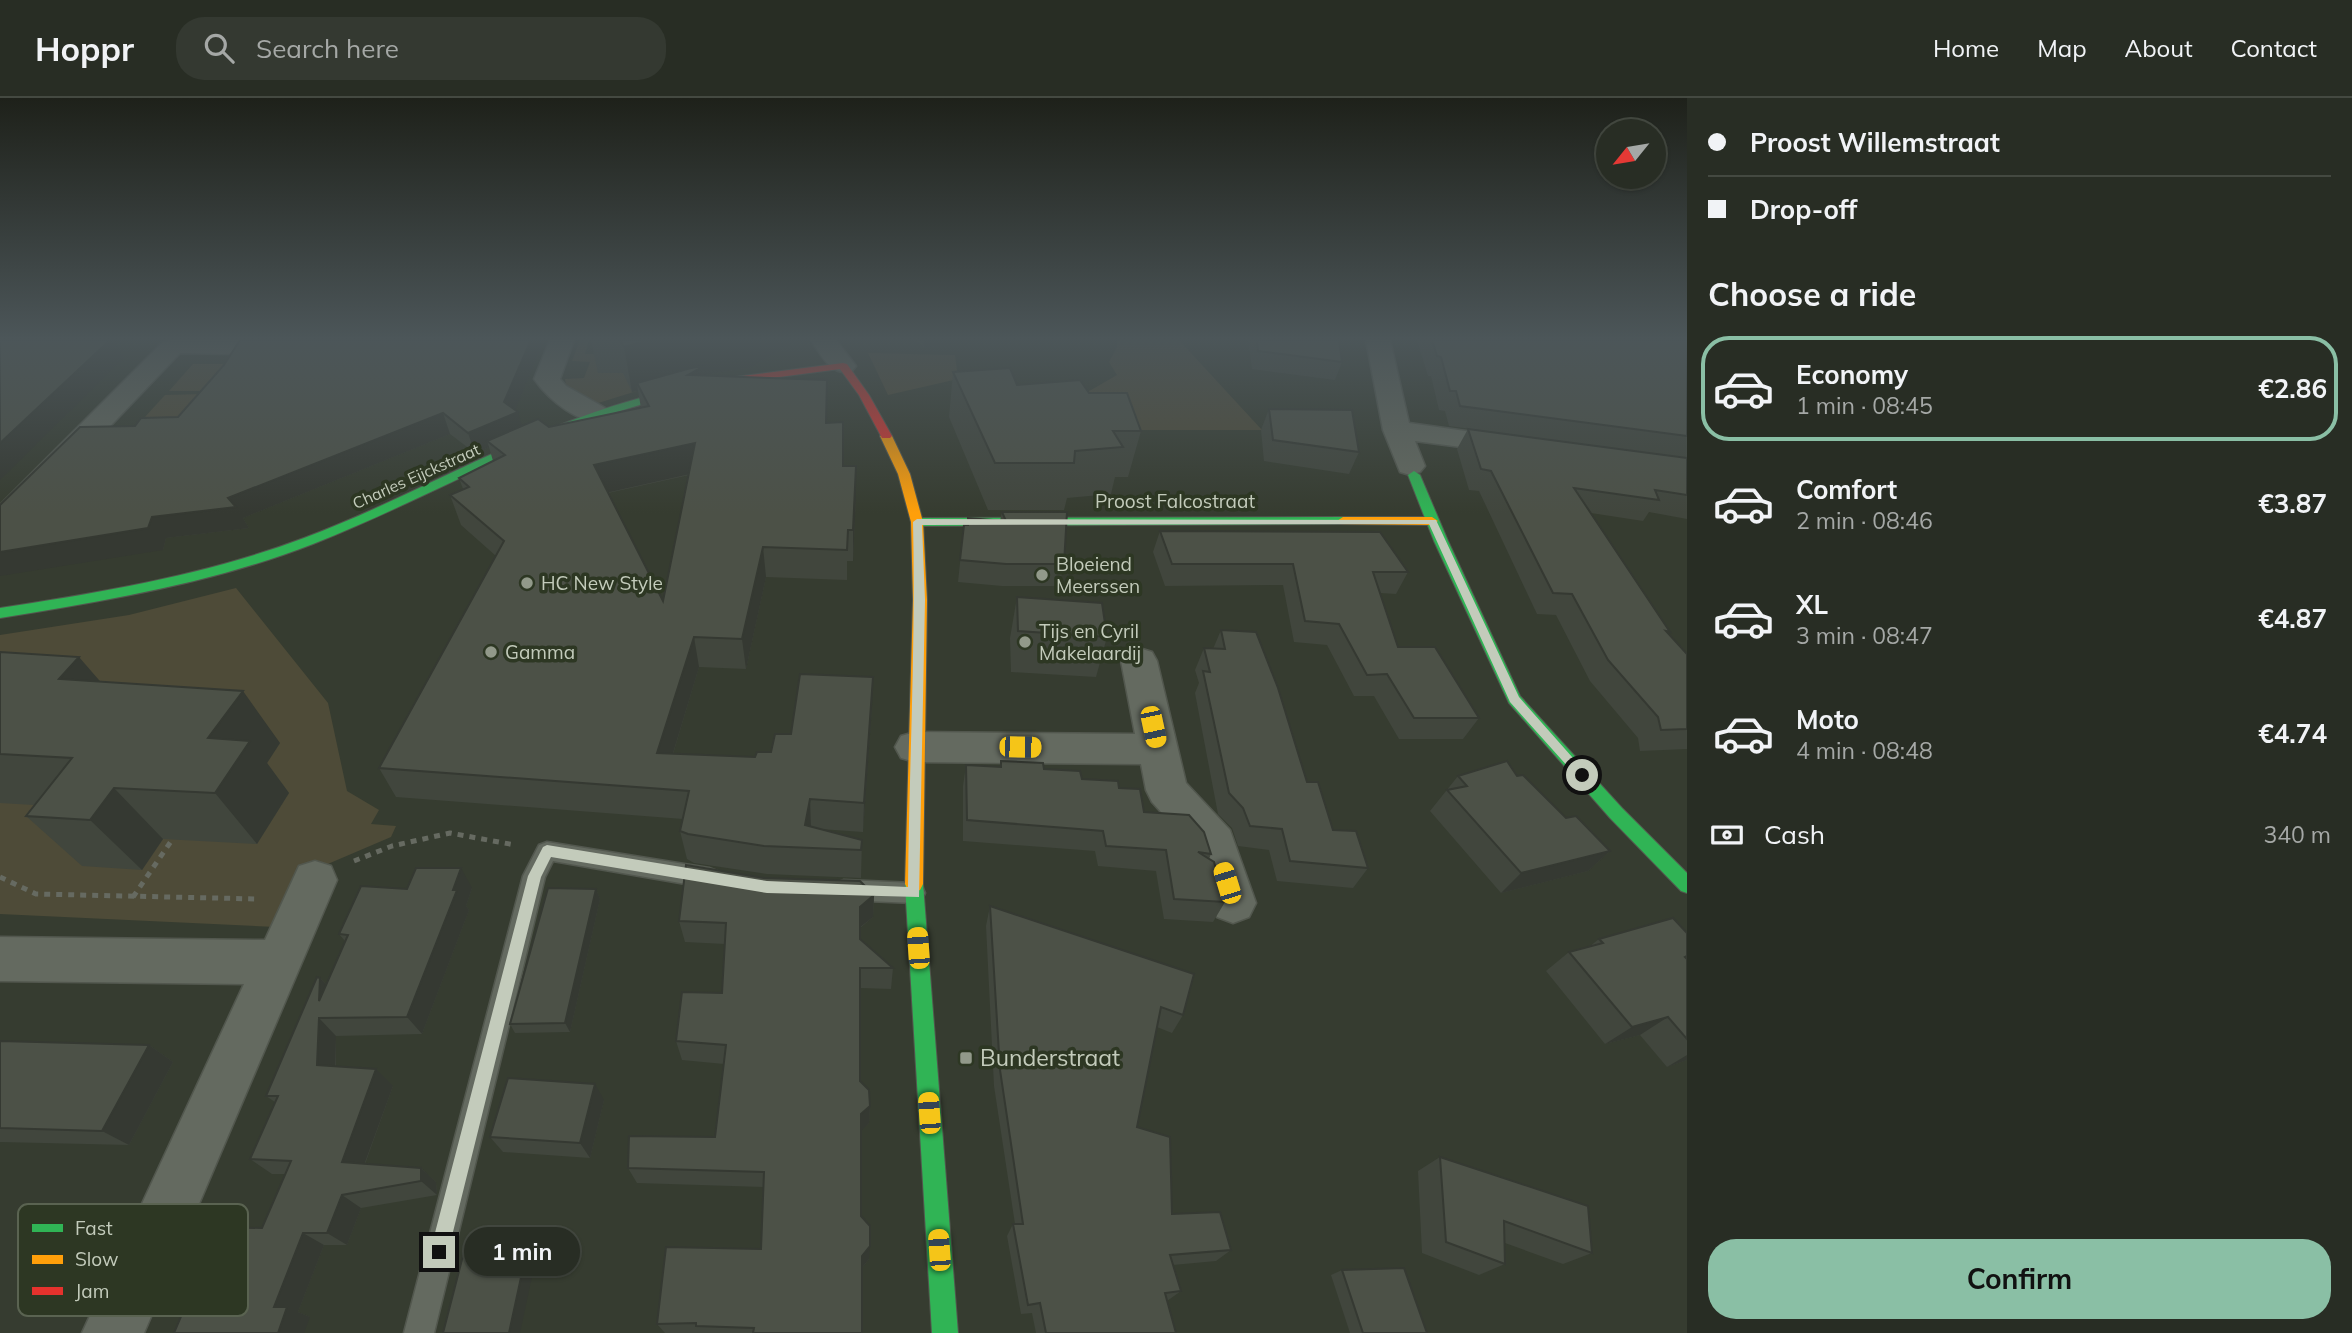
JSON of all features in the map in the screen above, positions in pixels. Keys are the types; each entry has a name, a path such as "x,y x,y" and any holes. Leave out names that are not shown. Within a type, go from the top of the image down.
{"street":[{"path":"0,523 123,398"},
{"path":"567,398 597,415"},
{"name":"Charles Eijckstraat","path":"0,613 118,595 239,566 362,519 597,415 655,398"},
{"path":"865,398 904,474 917,522 920,600 914,893 945,1333"},
{"path":"1390,398 1397,430 1432,522 1514,699 1616,813 1687,885"},
{"path":"1397,430 1535,448"},
{"name":"Proost Falcostraat","path":"917,522 1432,522"},
{"path":"1139,662 1167,790 1215,843 1233,903"},
{"path":"915,747 1157,749"},
{"path":"170,1204 314,880"},
{"path":"0,959 278,962"},
{"path":"113,1333 121,1316"}],"lane":[{"path":"419,1333 534,876 547,851 726,880"},
{"path":"820,889 914,893"}],"path":[{"path":"133,897 180,828"}],"shaded area":[{"path":"163,398 199,398 174,428 134,429"},
{"path":"583,398 616,398 595,404"},
{"path":"1073,398 1232,398 1262,430 999,430"},
{"path":"236,588 328,703 347,791 379,810 371,824 396,826 391,837 302,875 276,927 0,914 0,635 129,615"}],"building":[{"path":"0,398 48,398 0,443"},
{"path":"195,398 506,398 504,402 518,412 468,433 443,413 228,498 236,507 152,517 148,528 0,552 0,505 80,427 135,426 141,418 178,417"},
{"path":"645,398 827,398 826,423 843,422 843,466 856,466 853,530 848,530 847,550 763,547 742,639 694,637 657,753 755,757 757,752 771,752 775,734 791,734 800,674 873,677 864,803 810,799 805,825 862,840 861,850 764,846 688,834 680,831 689,791 379,768 504,541 450,495 469,487 459,478 505,455 487,441 538,419 549,427 649,406","holes":["695,443 663,601 594,465"]},
{"path":"965,398 1129,398 1141,431 1113,431 1123,447 1075,451 1074,463 995,463"},
{"path":"1458,398 1687,398 1687,436 1460,406"},
{"path":"1269,409 1352,410 1359,452 1273,440"},
{"path":"1468,429 1687,458 1687,495 1655,490 1659,500 1574,488 1670,632 1666,631 1687,654 1687,729 1661,730 1658,717 1608,660 1572,594 1553,593 1491,471 1481,469"},
{"path":"1002,512 1067,512 1064,564 1006,564 960,560 964,525 968,525 968,518 1006,521"},
{"path":"1160,531 1380,532 1408,572 1373,572 1398,647 1435,647 1479,718 1414,718 1387,674 1367,675 1339,624 1305,621 1293,564 1172,564"},
{"path":"1017,597 1102,603 1107,637 1018,631"},
{"path":"1221,630 1256,632 1278,688 1307,782 1318,782 1333,830 1356,831 1368,868 1290,861 1282,829 1250,826 1243,808 1229,793 1203,671 1210,672 1204,648 1225,649"},
{"path":"0,652 79,657 59,679 243,691 208,738 250,741 215,793 114,788 90,820 26,816 72,758 0,754"},
{"path":"1001,761 1043,763 1044,769 1080,771 1082,779 1118,781 1119,788 1140,789 1144,812 1189,815 1204,832 1211,854 1198,852 1214,862 1225,902 1174,899 1166,850 1106,846 1103,831 967,820 966,765 1001,767"},
{"path":"1507,761 1517,776 1523,775 1566,818 1576,816 1610,851 1521,873 1447,790 1467,786 1458,776"},
{"path":"686,865 764,878 860,881 874,895 860,907 860,939 893,968 860,968 860,1081 869,1090 870,1106 861,1114 861,1216 870,1226 870,1246 862,1256 862,1333 753,1333 754,1328 696,1326 696,1323 657,1324 666,1247 761,1249 764,1172 628,1168 629,1136 715,1137 726,1045 676,1041 682,992 722,993 726,923 679,921"},
{"path":"416,868 461,868 453,890 457,890 407,1017 319,1018 317,1065 376,1069 342,1162 421,1168 421,1181 342,1195 327,1233 303,1233 274,1307 287,1307 278,1333 174,1333 181,1316 248,1316 248,1228 262,1228 291,1161 250,1159 278,1096 266,1096 317,977 320,978 319,1001 348,935 339,934 361,886 407,889"},
{"path":"548,888 596,889 565,1023 510,1024"},
{"path":"990,906 1194,974 1183,1015 1161,1007 1137,1127 1170,1137 1172,1214 1220,1212 1231,1250 1170,1255 1181,1291 1165,1293 1176,1333 1046,1333 1040,1303 1028,1305 1013,1224 1023,1224 1000,1070"},
{"path":"1673,918 1687,933 1687,1039 1668,1017 1632,1027 1569,952 1603,943 1599,939"},
{"path":"0,1041 149,1045 102,1131 0,1128"},
{"path":"508,1078 595,1084 580,1143 490,1137"},
{"path":"1440,1157 1588,1206 1592,1253 1504,1221 1505,1264 1446,1242"},
{"path":"466,1244 528,1245 509,1333 443,1333"},
{"path":"1404,1268 1427,1333 1363,1333 1342,1270"}],"traffic: fast":[{"path":"0,613 156,585 271,554 359,520 557,430 607,410 650,398"},
{"path":"1414,475 1441,541 1514,699 1616,813 1687,885"},
{"path":"917,522 1343,521"},
{"path":"914,884 945,1333"}],"traffic: slow":[{"path":"886,436 904,474 917,522 920,600 914,884"},
{"path":"1343,521 1432,521"}],"traffic: jam":[{"path":"865,398 886,436"}],"place":[{"name":"Bloeiend Meerssen","path":"1042,575"},
{"name":"HC New Style","path":"527,583"},
{"name":"Tijs en Cyril Makelaardij","path":"1025,642"},
{"name":"Gamma","path":"491,652"},
{"name":"Bunderstraat","path":"966,1058"}],"route":[{"path":"439,1252 534,876 547,851 767,887 914,893 920,600 917,522 1432,522 1514,699 1582,775"}]}
